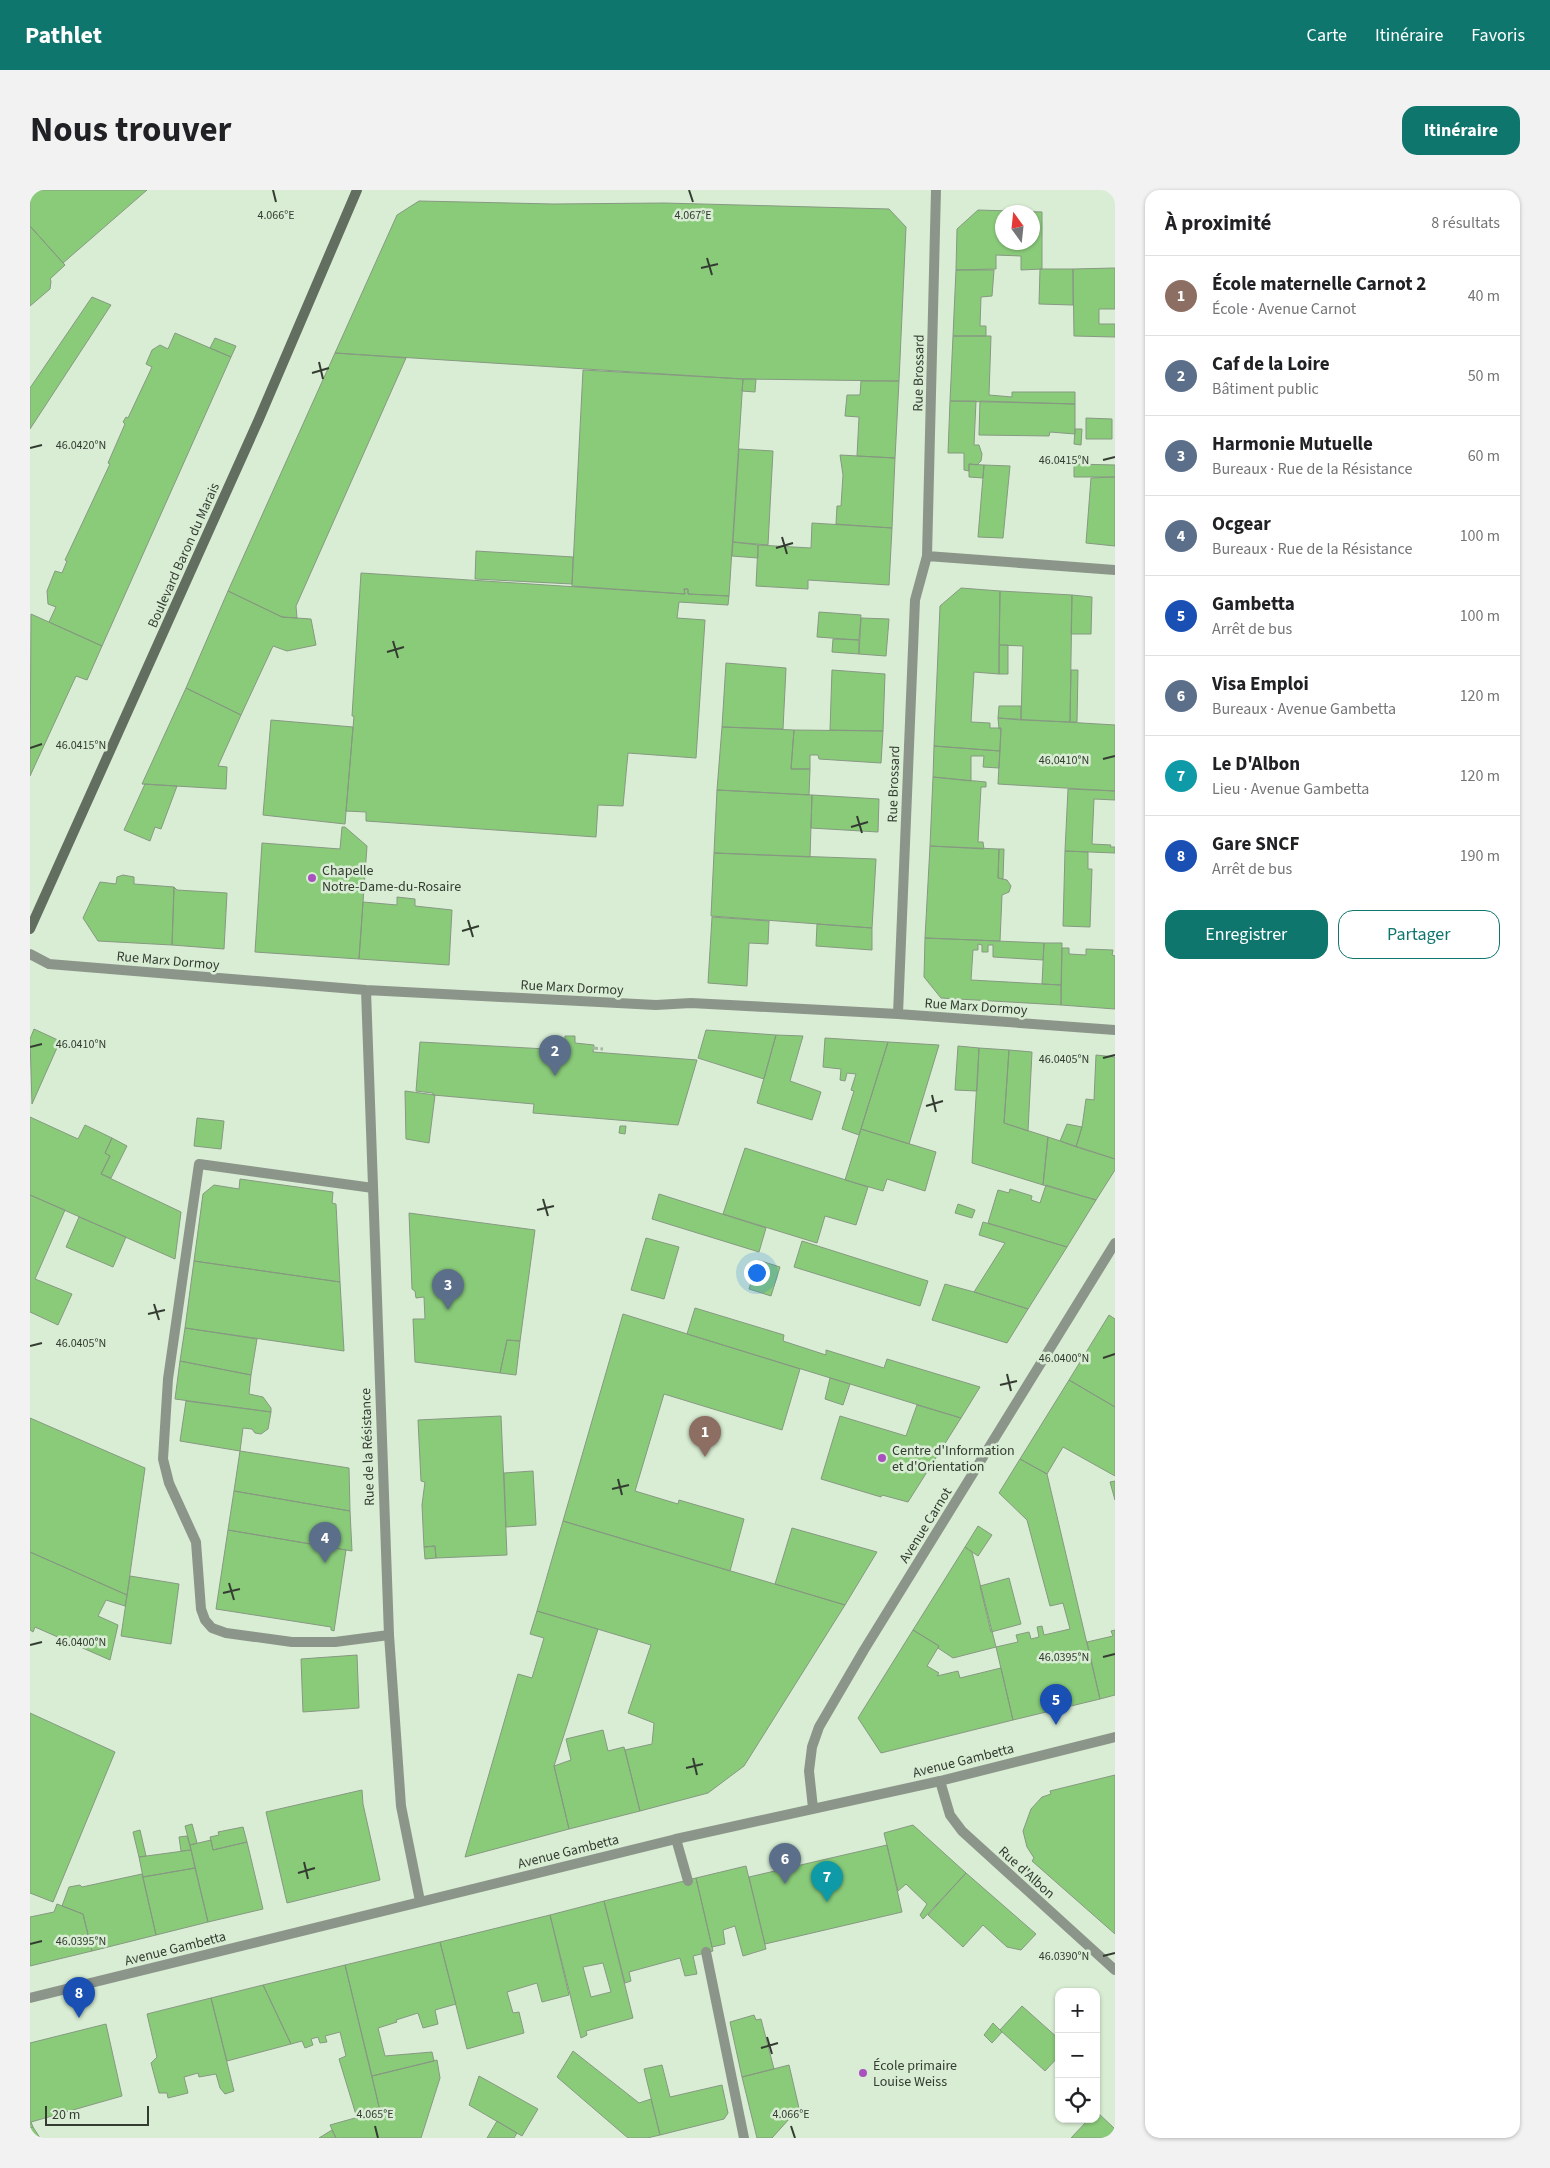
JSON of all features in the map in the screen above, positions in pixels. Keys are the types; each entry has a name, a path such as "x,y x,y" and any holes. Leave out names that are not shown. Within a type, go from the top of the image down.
{"main road":[{"name":"Boulevard Baron du Marais","path":"30,929 259,419 357,190"}],"street":[{"name":"Rue Brossard","path":"898,1014 915,600 927,556 936,190"},
{"path":"927,556 1115,570"},
{"name":"Rue Marx Dormoy","path":"30,954 49,964 366,990 656,1005 691,1002 898,1014 1115,1030"},
{"name":"Rue de la Résistance","path":"366,990 389,1635 402,1806 420,1901"},
{"path":"373,1188 199,1164 168,1379 163,1459 169,1483 196,1542 201,1609 205,1620 212,1628 226,1633 292,1642 335,1642 389,1635"},
{"name":"Avenue Carnot","path":"813,1808 809,1772 812,1747 819,1727 874,1634 1115,1243"},
{"name":"Avenue Gambetta","path":"30,1998 676,1839 940,1781 1115,1737"},
{"name":"Rue d'Albon","path":"940,1781 950,1815 962,1831 1115,1970"},
{"path":"676,1839 688,1880"},
{"path":"706,1952 744,2138"}],"path":[{"path":"593,1048 603,1049"}],"building":[{"path":"30,190 147,190 63,263 30,226"},
{"path":"419,201 553,204 664,203 889,209 906,227 899,381 743,379 335,353 397,215"},
{"path":"978,210 995,211 995,250 1040,250 1040,212 1042,212 1042,269 1021,270 1021,256 996,255 996,269 956,270 957,229"},
{"path":"30,226 65,265 50,279 50,289 30,306"},
{"path":"1115,268 1115,309 1099,309 1099,324 1115,324 1115,337 1074,336 1073,269"},
{"path":"1040,269 1073,269 1073,305 1039,304"},
{"path":"956,270 994,270 992,296 981,297 980,326 986,326 986,336 953,336"},
{"path":"92,297 111,305 30,429 30,388"},
{"path":"175,333 231,357 102,646 49,622 56,607 48,604 47,591 55,571 62,573 67,561 65,560 110,464 108,463 125,424 123,422 126,417 128,418 152,367 146,364 152,350 160,345 168,349"},
{"path":"953,336 991,336 989,395 1012,397 1012,392 1075,392 1075,404 950,401"},
{"path":"215,338 236,346 231,357 210,348"},
{"path":"335,353 406,358 296,606 297,618 282,617 228,591"},
{"path":"583,370 743,379 729,596 688,594 688,589 684,589 685,594 572,586"},
{"path":"743,379 756,379 755,392 742,391"},
{"path":"861,381 899,381 895,458 857,456 859,417 845,416 847,395 860,395"},
{"path":"950,401 976,401 974,445 979,445 982,454 981,461 977,465 969,464 969,471 964,470 964,453 948,453"},
{"path":"980,401 1075,404 1075,434 1050,432 1049,436 979,435"},
{"path":"1086,418 1112,419 1112,439 1086,439"},
{"path":"1075,429 1082,429 1081,445 1074,444"},
{"path":"739,449 773,451 768,545 733,542"},
{"path":"840,455 895,458 892,528 836,524 837,506 841,506 843,475"},
{"path":"969,464 984,465 983,478 969,477"},
{"path":"1074,464 1115,465 1115,477 1074,477"},
{"path":"984,465 1010,466 1003,538 978,537"},
{"path":"1115,477 1115,546 1086,543 1091,478"},
{"path":"812,523 892,528 889,585 808,580 808,589 756,586 758,545 811,548"},
{"path":"733,542 758,545 758,558 732,556"},
{"path":"476,551 573,557 572,584 475,579"},
{"path":"361,573 685,594 684,589 688,589 688,594 729,596 728,605 679,602 677,618 705,620 696,758 628,753 623,806 598,805 596,837 366,821 366,812 346,811 354,716 352,716"},
{"path":"961,588 1000,591 999,674 974,672 971,722 990,723 990,728 1001,728 1000,751 934,746 940,606"},
{"path":"228,591 282,617 311,619 316,645 287,651 273,646 241,715 186,688"},
{"path":"1000,591 1072,595 1070,722 1021,720 1023,646 999,645"},
{"path":"1072,595 1092,597 1091,634 1071,634"},
{"path":"819,612 861,615 859,640 817,637"},
{"path":"31,614 102,646 87,680 76,676 30,776"},
{"path":"861,618 889,619 886,656 859,654"},
{"path":"833,639 859,640 859,654 832,652"},
{"path":"999,645 1008,645 1008,674 999,674"},
{"path":"726,663 786,668 783,729 722,727"},
{"path":"832,670 885,674 883,731 830,730"},
{"path":"1071,670 1078,670 1077,722 1070,722"},
{"path":"186,688 241,715 218,766 227,767 226,789 142,784"},
{"path":"999,706 1021,706 1021,720 998,718"},
{"path":"998,718 1115,725 1115,791 998,784 1001,728 999,729"},
{"path":"271,720 353,727 345,824 263,815"},
{"path":"722,727 794,730 791,769 810,769 809,795 717,790"},
{"path":"794,730 883,731 881,763 819,759 818,755 810,755 810,769 791,769"},
{"path":"934,746 1000,751 999,768 983,767 984,756 971,756 971,781 933,777"},
{"path":"933,777 986,782 986,787 981,787 978,842 983,842 984,849 930,846"},
{"path":"145,784 177,786 161,829 155,827 150,841 124,830"},
{"path":"1068,789 1115,791 1115,800 1094,799 1092,844 1111,845 1110,847 1115,847 1115,853 1065,851"},
{"path":"717,790 812,795 810,857 714,853"},
{"path":"812,795 879,799 878,832 811,828"},
{"name":"Chapelle Notre-Dame-du-Rosaire","path":"342,827 345,827 367,846 359,959 255,952 262,843 340,849"},
{"path":"930,846 999,849 998,878 1007,880 1011,886 1009,892 1002,895 1000,941 925,938"},
{"path":"999,849 1004,849 1003,879 998,878"},
{"path":"1065,851 1088,852 1088,869 1092,869 1090,927 1063,926"},
{"path":"714,853 876,859 872,928 711,916"},
{"path":"123,875 134,877 134,884 174,887 172,945 98,941 83,918 100,882 116,884 117,877"},
{"path":"174,887 177,890 227,893 224,949 172,945"},
{"path":"397,897 415,899 415,906 452,910 449,965 359,959 363,902 397,905"},
{"path":"712,917 769,921 768,944 749,943 747,986 708,983"},
{"path":"817,924 872,928 872,950 816,946"},
{"path":"925,938 1044,943 1043,960 993,957 993,945 988,945 988,952 982,952 982,945 978,944 978,950 973,950 971,980 1061,985 1061,1005 941,998 924,977"},
{"path":"1044,943 1062,943 1061,985 1042,984"},
{"path":"1062,948 1069,948 1069,954 1086,955 1086,949 1113,950 1112,955 1115,956 1115,1009 1061,1005"},
{"path":"34,1029 60,1041 32,1104 30,1039"},
{"path":"706,1030 776,1035 764,1079 698,1058"},
{"path":"776,1035 803,1036 790,1081 821,1092 812,1120 757,1103"},
{"path":"565,1036 575,1036 575,1043 594,1045 593,1052 697,1060 678,1125 533,1113 534,1104 433,1095 433,1093 416,1091 420,1042 564,1050"},
{"path":"825,1038 888,1042 859,1135 842,1129 854,1091 851,1090 856,1074 847,1073 845,1081 840,1080 841,1069 823,1067"},
{"path":"888,1042 939,1045 909,1144 861,1129"},
{"path":"958,1046 979,1048 977,1091 955,1090"},
{"path":"979,1048 1009,1050 1004,1123 1048,1137 1043,1185 972,1163"},
{"path":"1009,1050 1032,1052 1028,1131 1004,1123"},
{"path":"1096,1055 1115,1057 1115,1159 1076,1147 1082,1127 1086,1099 1094,1100"},
{"path":"405,1091 435,1095 429,1143 406,1139"},
{"path":"30,1117 78,1139 85,1125 112,1138 105,1153 110,1156 101,1174 181,1212 175,1259 30,1195"},
{"path":"197,1118 224,1121 221,1149 194,1146"},
{"path":"1067,1124 1082,1127 1076,1147 1060,1141"},
{"path":"620,1126 626,1126 625,1134 619,1133"},
{"path":"861,1129 936,1152 925,1191 887,1179 883,1191 845,1180"},
{"path":"1048,1137 1115,1159 1115,1170 1096,1200 1043,1185"},
{"path":"112,1138 127,1146 111,1178 101,1174 110,1156 105,1153"},
{"path":"745,1148 868,1187 856,1225 825,1216 817,1243 723,1214"},
{"path":"240,1179 333,1192 332,1203 336,1204 340,1282 194,1261 203,1194 214,1185 239,1189"},
{"path":"1046,1185 1096,1200 1067,1247 988,1223 998,1190 1009,1193 1010,1189 1032,1196 1031,1200 1040,1203"},
{"path":"659,1194 766,1228 759,1252 652,1219"},
{"path":"30,1195 65,1210 35,1279 72,1294 58,1325 30,1312"},
{"path":"958,1204 975,1210 972,1218 955,1213"},
{"path":"409,1213 535,1230 520,1341 507,1340 500,1373 415,1362 413,1319 425,1319 424,1297 416,1298 415,1291 412,1289"},
{"path":"79,1217 126,1237 113,1267 66,1247"},
{"path":"983,1222 1067,1247 1028,1309 974,1292 1005,1243 979,1235"},
{"path":"646,1238 679,1247 664,1299 631,1290"},
{"path":"802,1241 928,1281 920,1306 794,1267"},
{"path":"758,1260 780,1267 771,1296 749,1289"},
{"path":"194,1261 340,1282 344,1351 185,1328"},
{"path":"945,1284 1028,1309 1007,1343 932,1320"},
{"path":"695,1308 784,1335 783,1341 826,1355 826,1350 884,1368 887,1359 980,1387 961,1418 687,1334"},
{"path":"623,1314 800,1369 782,1430 664,1394 635,1491 678,1504 679,1500 744,1519 730,1571 563,1521"},
{"path":"1109,1315 1115,1319 1115,1407 1069,1380"},
{"path":"185,1328 257,1339 251,1375 180,1361"},
{"path":"507,1340 520,1341 516,1375 500,1373"},
{"path":"180,1361 251,1375 249,1394 263,1397 271,1408 271,1412 175,1399"},
{"path":"830,1378 850,1384 843,1405 825,1399"},
{"path":"1069,1380 1115,1407 1115,1476 1063,1447 1047,1474 1020,1459"},
{"path":"186,1401 271,1412 268,1429 261,1434 255,1433 252,1429 243,1428 240,1451 180,1441"},
{"name":"Centre d'Information et d'Orientation","path":"917,1405 961,1418 908,1502 882,1495 881,1497 821,1479 840,1416 906,1436"},
{"path":"501,1416 507,1555 436,1558 435,1546 424,1547 422,1505 425,1482 421,1481 418,1420"},
{"path":"30,1418 145,1468 127,1595 30,1552"},
{"path":"240,1451 349,1468 350,1511 234,1491"},
{"path":"1020,1459 1047,1474 1100,1699 1013,1720 996,1647 1018,1642 1016,1635 1029,1632 1031,1639 1039,1637 1037,1627 1042,1626 1044,1635 1070,1629 1063,1603 1050,1606 1027,1520 999,1493"},
{"path":"533,1471 536,1525 506,1527 504,1473"},
{"path":"1115,1481 1115,1500 1110,1482"},
{"path":"234,1491 350,1511 352,1551 228,1530"},
{"path":"563,1521 845,1605 744,1766 708,1793 640,1811 625,1750 652,1744 654,1723 628,1713 651,1645 537,1611"},
{"path":"978,1526 992,1535 978,1556 965,1547"},
{"path":"792,1528 877,1552 845,1605 775,1584"},
{"path":"228,1530 346,1550 334,1631 331,1630 331,1627 216,1609"},
{"path":"435,1546 436,1558 425,1559 424,1547"},
{"path":"965,1547 972,1552 996,1647 953,1658 938,1648 939,1646 913,1630"},
{"path":"30,1552 127,1595 125,1606 106,1600 98,1616 118,1625 110,1660 35,1627 33,1632 30,1630"},
{"path":"130,1576 179,1584 171,1644 121,1636"},
{"path":"1009,1578 1021,1624 991,1632 980,1586"},
{"path":"537,1611 598,1629 554,1766 569,1829 465,1857 518,1674 532,1678 544,1638 530,1634"},
{"path":"913,1630 939,1646 927,1666 939,1673 937,1676 958,1671 960,1678 1001,1668 1013,1720 881,1753 858,1718"},
{"path":"1115,1630 1115,1695 1100,1699 1087,1642 1113,1636 1111,1631"},
{"path":"357,1655 359,1708 303,1712 301,1659"},
{"path":"30,1713 115,1752 53,1902 30,1893"},
{"path":"603,1730 608,1751 624,1747 640,1811 569,1829 554,1766 571,1760 566,1739"},
{"path":"1115,1775 1115,1934 1032,1861 1034,1858 1027,1847 1023,1831 1031,1809 1042,1797 1051,1794 1050,1791"},
{"path":"362,1790 363,1804 380,1880 287,1903 266,1812"},
{"path":"192,1824 197,1843 190,1845 185,1826"},
{"path":"913,1825 966,1873 923,1919 920,1915 927,1904 906,1884 898,1891 884,1833"},
{"path":"243,1827 247,1842 213,1850 210,1837 219,1835 218,1832"},
{"path":"140,1830 146,1856 139,1857 133,1832"},
{"path":"187,1836 191,1850 181,1851 179,1837"},
{"path":"211,1840 213,1850 247,1842 263,1909 208,1922 190,1845"},
{"path":"887,1845 902,1912 765,1944 749,1877"},
{"path":"191,1850 195,1868 143,1877 139,1857"},
{"path":"746,1866 766,1949 743,1956 735,1926 723,1930 725,1944 712,1947 696,1878"},
{"path":"195,1868 208,1922 156,1935 143,1877"},
{"path":"966,1873 1036,1934 1021,1950 1007,1947 983,1925 963,1947 928,1915"},
{"path":"142,1874 156,1935 92,1951 83,1914 62,1906 69,1887 80,1885 82,1887"},
{"path":"696,1878 713,1951 693,1956 697,1974 685,1976 680,1958 629,1972 631,1981 625,1983 604,1901"},
{"path":"604,1901 633,2018 586,2031 587,2035 581,2038 550,1915","holes":["603,1963 611,1992 591,1997 583,1967"]},
{"path":"57,1904 83,1914 92,1951 30,1966 30,1917 54,1912"},
{"path":"550,1915 569,1995 542,2002 537,1983 507,1992 513,2013 519,2012 524,2033 467,2049 440,1942"},
{"path":"440,1942 456,2004 435,2010 438,2024 423,2028 418,2013 378,2028 385,2056 432,2052 434,2061 372,2076 345,1965"},
{"path":"345,1965 380,2111 357,2118 339,2059 346,2056 340,2032 325,2036 327,2042 320,2043 318,2037 311,2039 313,2045 305,2048 302,2041 291,2044 263,1985"},
{"path":"263,1985 291,2044 227,2061 211,1998"},
{"path":"211,1998 234,2091 225,2094 220,2088 216,2074 199,2077 198,2073 184,2077 188,2093 168,2098 167,2093 159,2093 151,2063 157,2057 147,2014"},
{"path":"1022,2006 1055,2035 1055,2060 1045,2071 1000,2030"},
{"path":"754,2015 756,2020 761,2019 774,2069 742,2077 730,2022"},
{"path":"993,2023 1002,2032 992,2043 984,2035"},
{"path":"106,2024 122,2096 31,2122 33,2127 30,2128 30,2043"},
{"path":"573,2051 639,2103 651,2099 660,2135 647,2138 628,2138 557,2077"},
{"path":"437,2060 440,2078 421,2138 336,2138 330,2125 380,2111 372,2076"},
{"path":"662,2065 670,2097 722,2085 728,2113 724,2119 660,2135 644,2069"},
{"path":"789,2065 799,2108 772,2138 757,2138 742,2077"},
{"path":"479,2076 538,2109 522,2136 469,2105"},
{"path":"1100,2115 1115,2129 1115,2138 1071,2138 1085,2123 1100,2123"},
{"path":"497,2121 517,2133 514,2138 487,2138"},
{"path":"33,2127 40,2138 30,2138 30,2128"},
{"path":"332,2130 336,2138 319,2138"}],"place":[{"name":"Chapelle Notre-Dame-du-Rosaire","path":"312,878"},
{"name":"Caf de la Loire","path":"555,1076"},
{"name":"Harmonie Mutuelle","path":"448,1310"},
{"name":"École maternelle Carnot 2","path":"705,1457"},
{"name":"Centre d'Information et d'Orientation","path":"882,1458"},
{"name":"Ocgear","path":"325,1563"},
{"name":"Gambetta","path":"1056,1725"},
{"name":"Visa Emploi","path":"785,1884"},
{"name":"Le D'Albon","path":"827,1902"},
{"name":"Gare SNCF","path":"79,2018"},
{"name":"École primaire Louise Weiss","path":"863,2073"}]}
